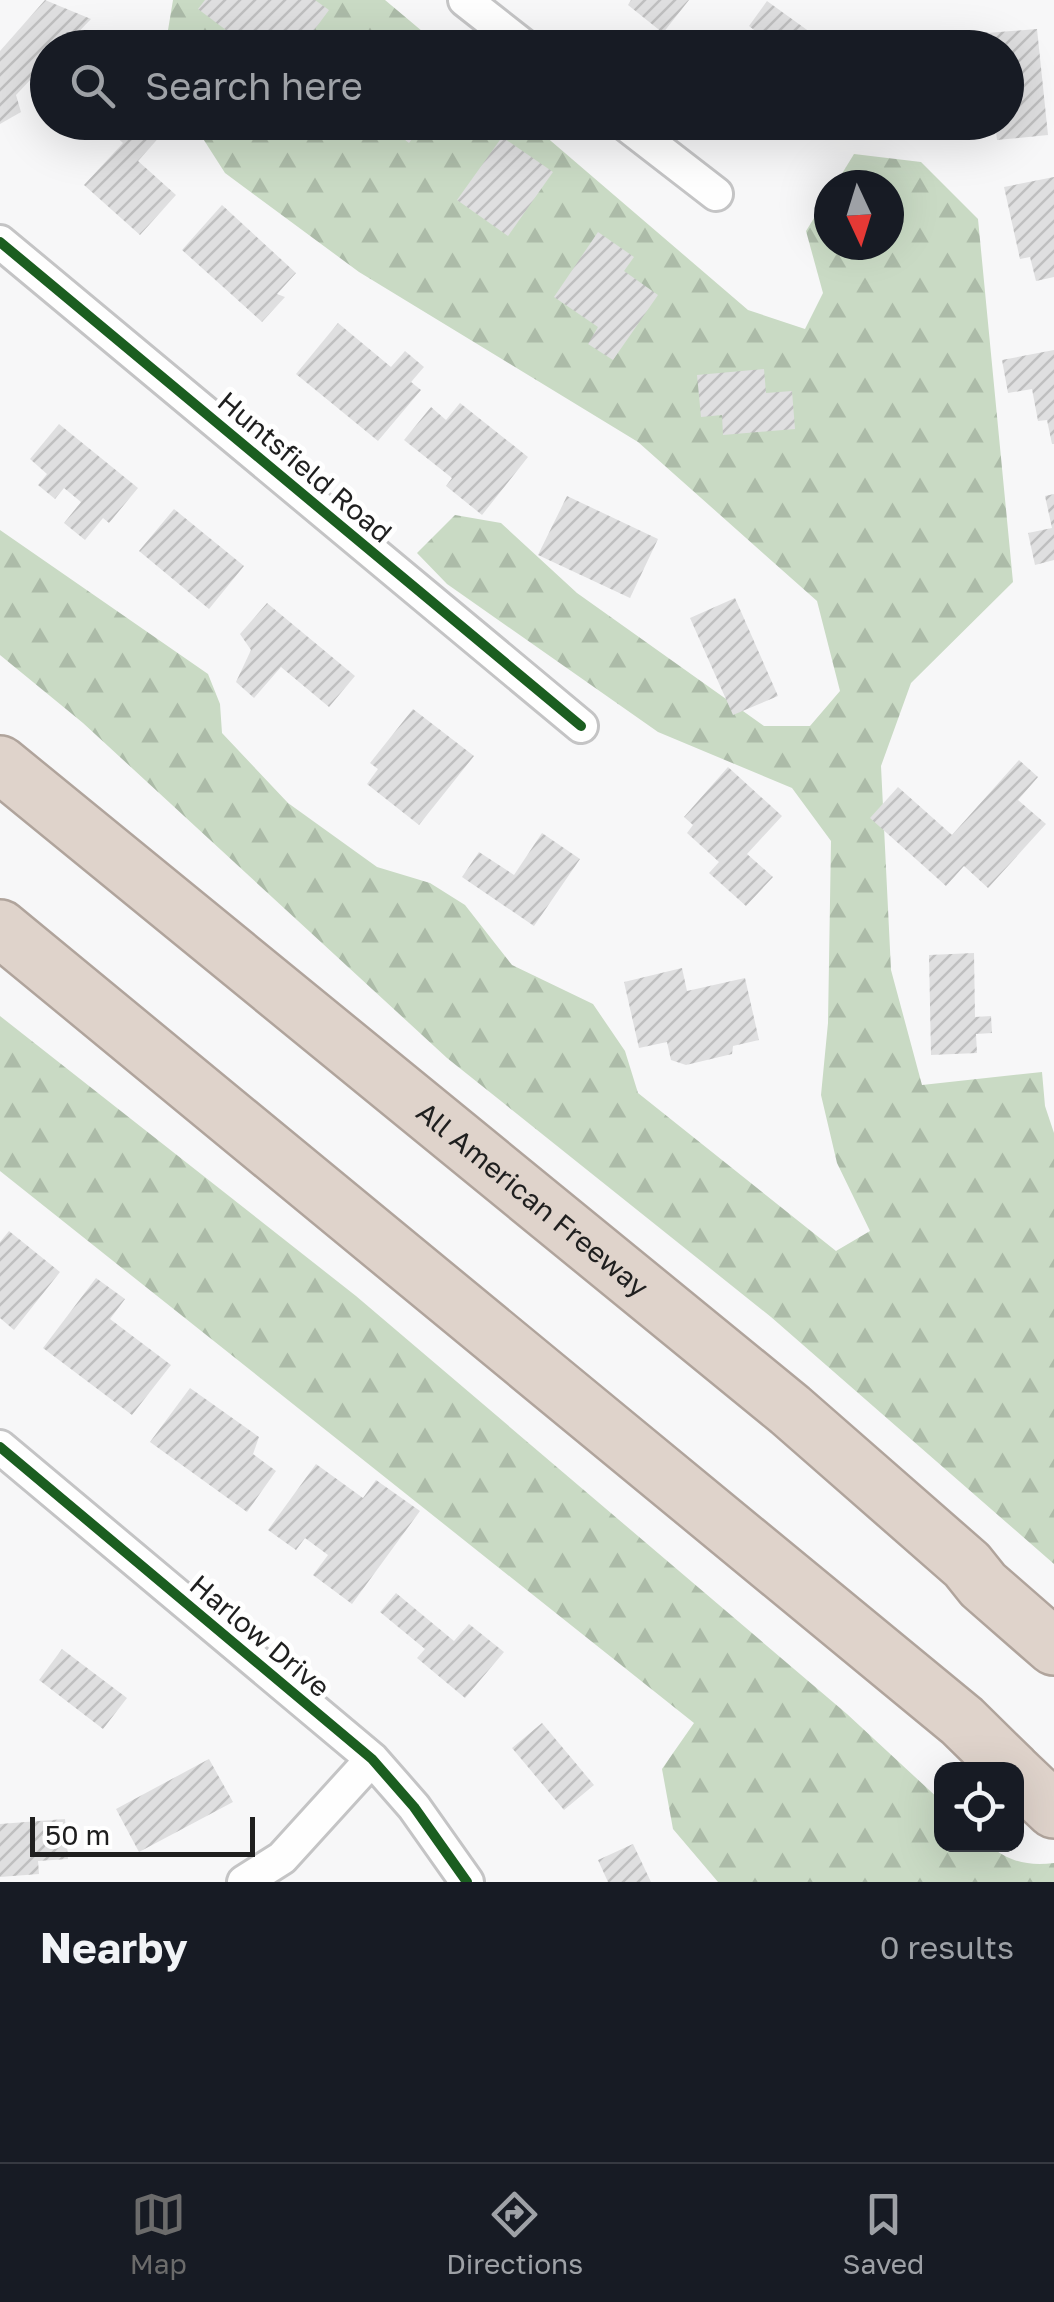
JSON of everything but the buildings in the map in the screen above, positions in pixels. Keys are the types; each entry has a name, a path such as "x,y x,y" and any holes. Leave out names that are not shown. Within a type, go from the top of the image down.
{"highway":[{"name":"All American Freeway","path":"0,764 790,1410 1054,1647"},
{"path":"0,928 917,1684 1003,1762"},
{"path":"1024,1782 1054,1810"}],"street":[{"path":"464,0 503,30"},
{"path":"646,140 716,194"},
{"name":"Huntsfield Road","path":"0,242 581,726"},
{"name":"Harlow Drive","path":"0,1447 372,1759 414,1807 467,1882"},
{"path":"244,1882 282,1858 372,1759"}],"green space":[{"path":"173,0 385,0 421,30 168,30"},
{"path":"204,140 550,140 748,310 805,329 823,293 806,231 814,218 814,260 904,260 904,170 844,170 854,154 921,162 978,219 1013,582 911,683 881,766 891,970 922,1085 1042,1072 1045,1106 1054,1133 1054,1564 771,1317 447,1058 83,723 0,655 0,530 208,674 220,704 222,733 288,803 377,867 430,883 465,905 512,965 593,1004 625,1051 638,1093 836,1251 870,1231 837,1163 821,1095 828,1023 831,841 792,788 658,732 447,584 417,553 455,515 501,523 577,593 764,726 810,726 840,691 817,601 638,442 359,272 225,173"},
{"path":"0,1016 356,1296 847,1714 934,1795 934,1852 1000,1852 1019,1861 1054,1863 1054,1882 718,1882 673,1829 662,1769 694,1723 0,1171"}],"cycle path":[{"path":"0,242 581,726"},
{"path":"0,1447 372,1759 414,1807 467,1882"}]}
